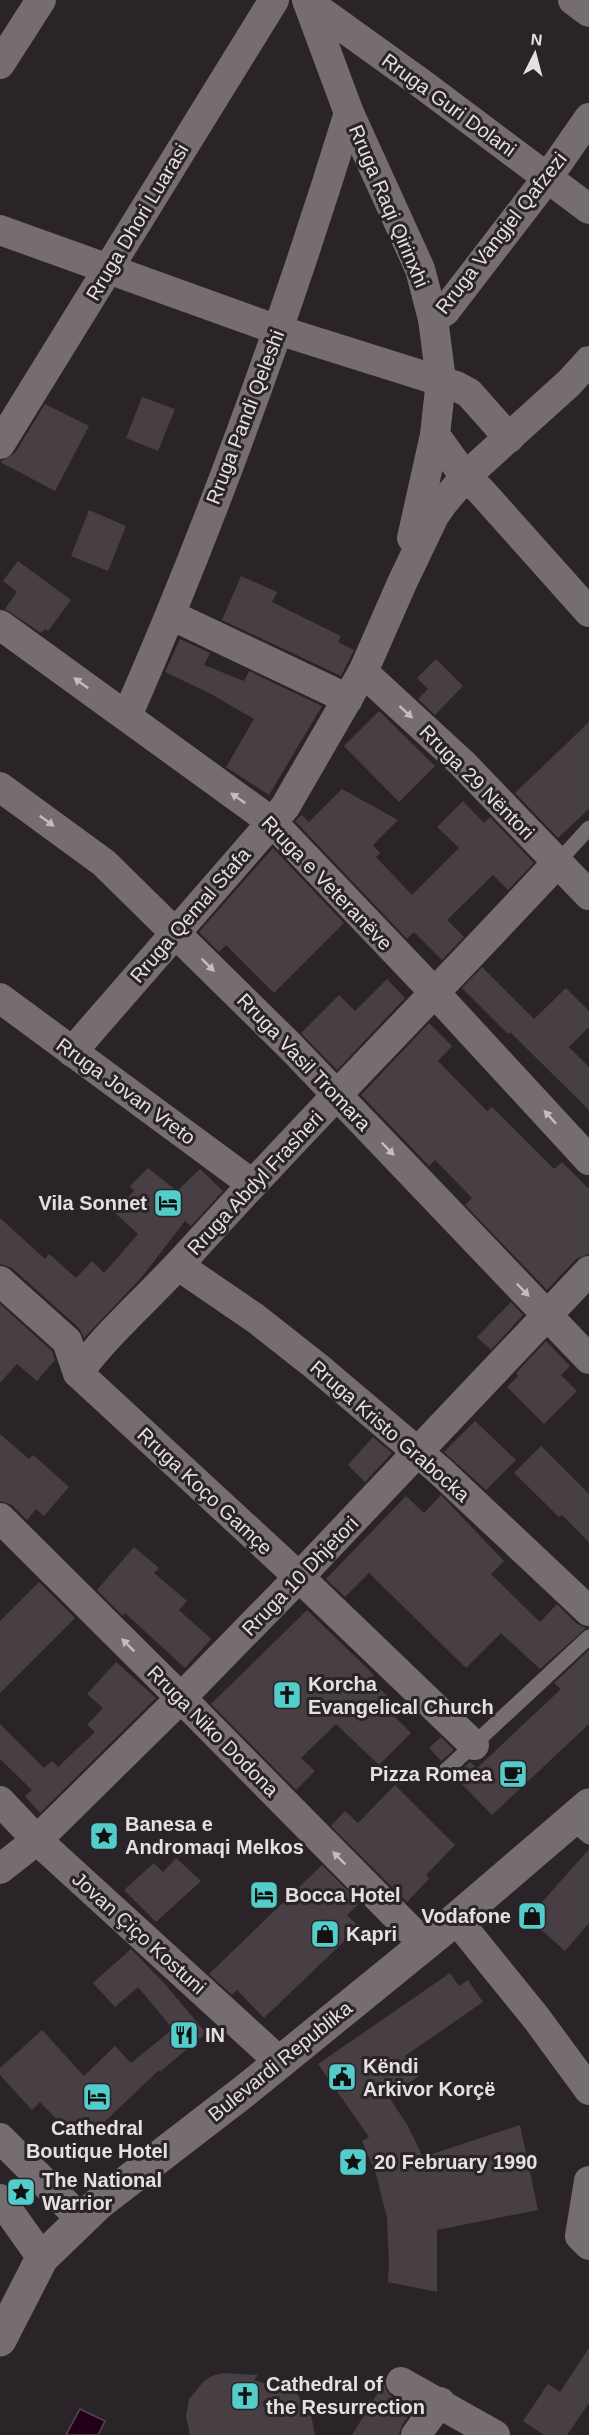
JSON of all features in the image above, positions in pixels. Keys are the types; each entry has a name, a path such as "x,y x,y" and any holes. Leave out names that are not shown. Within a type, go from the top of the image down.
{"street":[{"path":"0,64 40,0"},
{"name":"Rruga Dhori Luarasi","path":"0,444 274,0"},
{"path":"573,0 589,12"},
{"name":"Rruga Raqi Qirinxhi","path":"308,1 349,113 420,269 433,319 441,380 435,435"},
{"name":"Rruga Guri Dolani","path":"308,1 548,177 589,210"},
{"name":"Rruga Pandi Qeleshi","path":"127,716 171,615 279,330 349,113"},
{"name":"Rruga Vangjel Qafzezi","path":"433,319 445,311 548,177 589,118"},
{"path":"0,230 279,330 441,380 469,393 509,438"},
{"name":"Rruga Qemal Stafa","path":"72,1052 285,807 363,672 434,516 465,477 509,438 579,391 589,361"},
{"path":"435,435 465,477 480,490 589,612"},
{"name":"Rruga Qemal Stafa","path":"402,583 435,435"},
{"path":"171,615 348,699"},
{"name":"Rruga e Veteranëve","path":"0,625 272,822 435,993 589,1160"},
{"name":"Rruga 29 Nëntori","path":"363,672 463,764 589,895"},
{"name":"Rruga Vasil Tromara","path":"0,787 104,862 336,1095 589,1359"},
{"name":"Rruga Abdyl Frasheri","path":"78,1373 92,1354 179,1266 252,1184 557,863"},
{"name":"Rruga Jovan Vreto","path":"0,998 252,1184"},
{"name":"Rruga Kristo Grabocka","path":"179,1266 255,1318 316,1366 448,1478 589,1611"},
{"name":"Rruga 10 Dhjetori","path":"0,1869 37,1840 181,1698 589,1272"},
{"name":"Rruga Koço Gamçe","path":"0,1281 67,1341 78,1373 299,1577 474,1744"},
{"name":"Rruga Niko Dodona","path":"0,1518 424,1944"},
{"name":"Jovan Çiço Kostuni","path":"0,1801 37,1840 280,2062"},
{"name":"Bulevardi Republika","path":"0,2340 42,2258 98,2204 280,2062 424,1944 583,1821"},
{"path":"456,1919 537,2019 589,2090"},
{"path":"0,2138 82,2220"},
{"path":"589,2181 580,2236 589,2245"},
{"path":"0,2199 42,2258"},
{"path":"401,2382 495,2435"},
{"path":"416,2435 440,2402"}],"lane":[{"path":"557,863 589,828"},
{"path":"443,1773 589,1637"}],"shaded area":[{"path":"80,2409 105,2421 98,2435 66,2435"}],"building":[{"path":"142,397 175,409 158,451 126,438"},
{"path":"45,404 89,426 55,491 0,462 15,453"},
{"path":"89,510 126,526 108,571 71,556"},
{"path":"18,561 71,600 48,631 45,629 41,633 5,609 17,592 3,581"},
{"path":"241,576 277,592 272,602 341,636 338,642 354,650 341,676 222,620"},
{"path":"180,639 210,653 204,665 244,681 249,671 322,706 269,795 226,767 254,719 211,694 165,672"},
{"path":"436,659 463,686 435,715 418,699 428,689 417,678"},
{"path":"379,711 435,766 399,802 344,746"},
{"path":"589,722 589,809 558,838 515,793"},
{"path":"342,789 398,820 373,845 380,853 376,857 412,895 459,848 437,827 463,801 484,823 490,817 534,863 508,890 493,875 447,920 464,937 442,960 414,932 407,939 295,821 302,815 309,822"},
{"path":"273,848 344,923 274,993 226,945 219,952 199,932"},
{"path":"482,967 534,1019 566,988 589,1011 589,1027 569,1047 589,1067 589,1110 462,988"},
{"path":"387,979 405,998 337,1070 301,1033 339,995 355,1011"},
{"path":"429,1023 452,1046 438,1061 487,1111 492,1107 554,1169 562,1162 589,1189 589,1254 576,1259 547,1290 465,1205 472,1198 435,1160 429,1166 361,1095"},
{"path":"148,1168 177,1191 200,1169 223,1191 191,1226 185,1221 141,1278 84,1338 79,1328 12,1268 0,1264 0,1218 45,1259 49,1254 76,1278 92,1261 104,1273 138,1234 114,1212 134,1191 130,1186"},
{"path":"511,1302 523,1315 491,1350 477,1337"},
{"path":"0,1304 52,1351 55,1360 37,1381 17,1364 0,1383"},
{"path":"546,1341 570,1366 561,1375 577,1391 544,1424 507,1387 518,1376 516,1373"},
{"path":"475,1421 516,1460 486,1490 444,1452"},
{"path":"0,1434 29,1459 33,1455 69,1487 44,1516 36,1509 27,1520 12,1505 0,1501"},
{"path":"373,1437 392,1453 365,1482 348,1465"},
{"path":"541,1446 589,1494 589,1542 562,1515 559,1517 514,1473"},
{"path":"441,1495 504,1561 491,1574 540,1622 557,1604 577,1624 586,1628 540,1669 501,1633 466,1668 369,1573 345,1597 326,1579 406,1496 424,1513"},
{"path":"134,1547 159,1568 154,1573 187,1601 179,1610 211,1639 185,1668 125,1613 123,1616 97,1590"},
{"path":"39,1582 75,1618 0,1693 0,1621"},
{"name":"Korcha Evangelical Church","path":"307,1610 374,1675 370,1679 391,1700 384,1706 411,1733 379,1765 336,1724 301,1758 315,1771 296,1790 211,1704"},
{"path":"589,1650 589,1724 492,1815 454,1776 470,1762 477,1768 561,1689 554,1683"},
{"path":"116,1662 156,1698 40,1813 25,1796 32,1790 0,1759 0,1724 44,1768 52,1761 58,1767 95,1732 87,1725 103,1708 87,1694"},
{"path":"441,1737 454,1750 441,1761 429,1748"},
{"path":"395,1785 455,1845 426,1875 429,1879 407,1902 331,1826 345,1811 358,1823"},
{"path":"589,1849 589,1923 565,1951 528,1918"},
{"path":"176,1858 201,1881 156,1922 124,1890 154,1863 163,1872"},
{"path":"322,1865 360,1903 347,1915 359,1927 264,2018 237,1990 232,1995 209,1974"},
{"path":"131,1949 165,1984 206,2033 160,2072 159,2070 99,2127 79,2134 63,2126 40,2102 32,2110 0,2075 0,2068 42,2030 84,2076 115,2046 131,2063 173,2029 138,1987 115,2007 93,1983"},
{"path":"450,1973 459,1986 468,1980 483,2002 405,2056 419,2076 389,2097 408,2126 423,2157 520,2125 538,2210 437,2230 437,2292 388,2282 387,2218 376,2174 362,2141 369,2137 318,2064"},
{"path":"589,2348 589,2403 567,2435 544,2435 523,2421 548,2384 560,2392"},
{"name":"Cathedral of the Resurrection","path":"225,2373 258,2375 254,2380 296,2393 310,2409 315,2435 190,2435 186,2416 189,2399 204,2381 214,2375"},
{"path":"384,2383 392,2397 414,2409 402,2425 399,2435 352,2435"}],"place":[{"name":"Vila Sonnet","path":"168,1203"},
{"name":"Korcha Evangelical Church","path":"287,1695"},
{"name":"Pizza Romea","path":"513,1774"},
{"name":"Banesa e Andromaqi Melkos","path":"104,1836"},
{"name":"Bocca Hotel","path":"264,1895"},
{"name":"Vodafone","path":"532,1916"},
{"name":"Kapri","path":"325,1934"},
{"name":"IN","path":"184,2035"},
{"name":"Këndi Arkivor Korçë","path":"342,2077"},
{"name":"Cathedral Boutique Hotel","path":"97,2097"},
{"name":"20 February 1990","path":"353,2162"},
{"name":"The National Warrior","path":"21,2192"},
{"name":"Cathedral of the Resurrection","path":"245,2396"}]}
